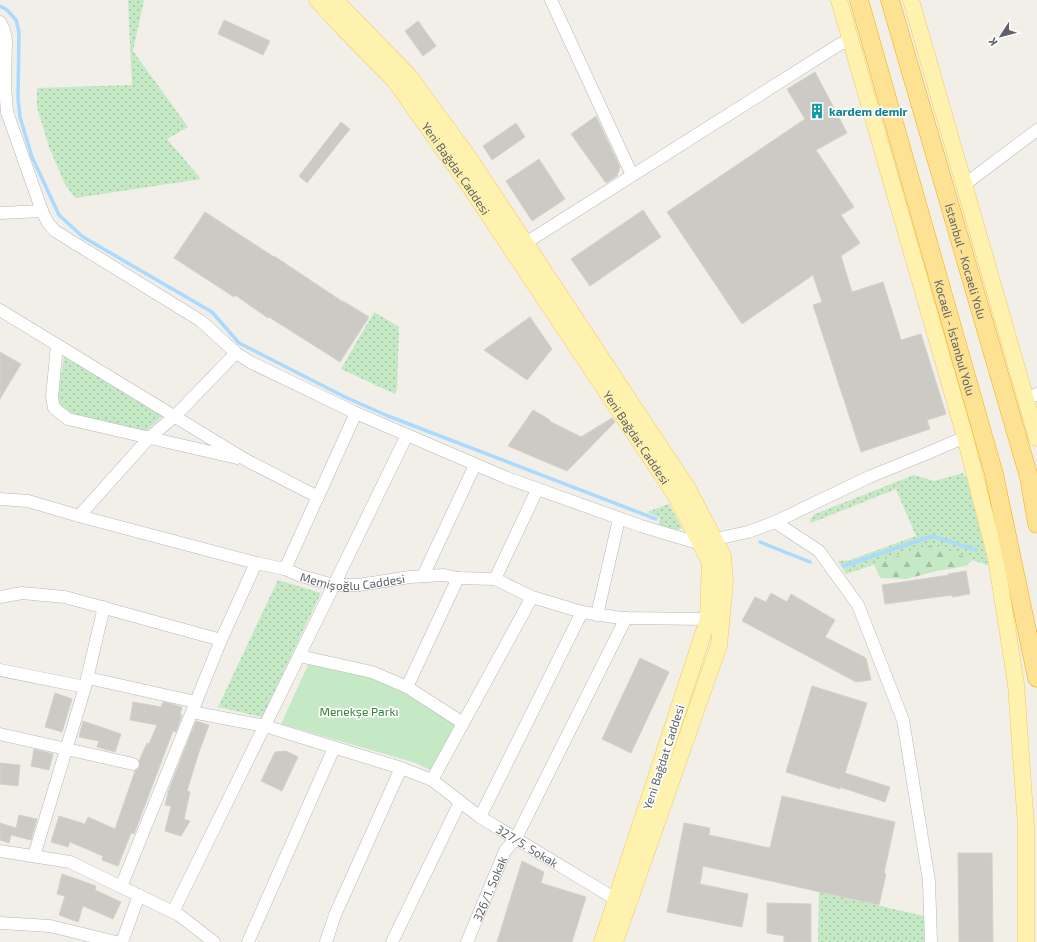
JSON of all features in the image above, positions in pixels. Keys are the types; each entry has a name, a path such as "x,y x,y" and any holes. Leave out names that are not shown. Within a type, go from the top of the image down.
{"highway":[{"name":"Kocaeli - İstanbul Yolu","path":"859,0 994,474 1037,678"},
{"name":"İstanbul - Kocaeli Yolu","path":"890,0 1029,477 1037,524"}],"main road":[{"name":"Yeni Bağdat Caddesi","path":"317,0 395,81 468,184 676,496 708,541 723,556 725,582 719,644 621,903 602,942"},
{"name":"Yeni Bağdat Caddesi","path":"335,0 409,76 469,158 524,244 688,489 708,541 710,562 708,619 621,903 614,942"},
{"path":"839,0 965,437 996,558 1016,684 1026,827 1026,942"},
{"path":"910,0 964,186 1032,397 1037,438"}],"street":[{"path":"551,0 632,175"},
{"path":"0,22 4,30 6,40 3,113 42,211 48,223 55,230 201,320 236,353 252,362 356,413 475,465 537,490 619,519 708,541 748,532 775,522 869,477 965,437"},
{"path":"524,244 840,44 851,41"},
{"path":"964,186 1037,130"},
{"path":"0,213 42,211"},
{"path":"0,310 246,460 318,497"},
{"path":"57,345 52,397 54,408 68,419 246,460"},
{"path":"80,516 149,438 175,416 236,353"},
{"path":"285,569 356,413"},
{"path":"173,912 300,656 407,435"},
{"path":"423,576 475,465"},
{"path":"495,579 537,490"},
{"name":"Memişoğlu Caddesi","path":"0,499 28,500 80,516 256,563 285,569 301,576 334,585 359,585 423,576 444,575 458,578 495,579 532,597 597,615 626,618 708,619"},
{"path":"597,615 619,519"},
{"path":"775,522 819,551 858,605 903,720 929,881 931,942"},
{"path":"122,887 221,640 256,563"},
{"path":"407,687 458,578"},
{"path":"0,597 22,593 65,596 221,640"},
{"path":"432,780 532,597"},
{"path":"34,856 86,682 104,607"},
{"path":"480,817 582,612"},
{"name":"326/1. Sokak","path":"467,942 505,851 516,838 626,618"},
{"path":"300,656 372,672 407,687 463,723"},
{"name":"327/5. Sokak","path":"0,670 86,682 194,707 265,726 401,768 432,780 480,817 621,903"},
{"path":"0,734 134,764"},
{"path":"248,942 334,748"},
{"path":"326,942 335,915 401,768"},
{"path":"392,942 460,802"},
{"path":"0,851 70,862 179,915 214,942"},
{"path":"122,942 139,895"},
{"path":"0,923 50,926 116,942"}],"green space":[{"path":"128,0 144,0 133,51 188,127 167,139 201,179 75,198 65,184 49,147 37,107 37,88 132,85"},
{"path":"374,312 399,327 397,390 395,394 341,369"},
{"path":"64,356 163,416 146,431 71,413 60,404 58,397"},
{"path":"963,473 967,479 989,566 932,545 846,574 838,561 850,560 916,536 896,489 811,523 810,519 815,514 914,475 934,481"},
{"path":"669,504 682,528 673,530 658,527 660,518 647,512"},
{"path":"932,545 973,560 966,566 937,571 906,579 880,578 874,564"},
{"path":"278,580 321,593 262,717 218,707"},
{"name":"Menekşe Parkı","path":"309,663 370,678 405,691 455,725 430,770 416,763 281,724"},
{"path":"819,892 924,916 924,942 818,942"}],"building":[{"path":"224,20 270,41 263,55 218,34"},
{"path":"418,21 436,46 423,56 405,31"},
{"path":"815,72 847,133 816,150 854,207 841,215 860,243 841,256 852,292 883,282 901,340 921,334 946,414 927,420 930,429 861,452 813,305 822,302 813,275 742,324 667,212 805,119 787,89"},
{"path":"596,116 620,167 617,176 606,183 571,134"},
{"path":"341,122 350,129 307,183 299,176"},
{"path":"516,123 525,137 492,160 483,146"},
{"path":"539,159 565,199 532,221 506,181"},
{"path":"643,210 661,237 590,286 571,259"},
{"path":"205,212 343,302 369,317 340,362 174,258"},
{"path":"530,317 552,349 527,380 484,350"},
{"path":"0,352 21,364 0,399"},
{"path":"533,410 550,420 549,421 581,437 612,418 615,422 567,471 508,446"},
{"path":"966,571 970,594 885,604 882,585"},
{"path":"771,593 787,602 791,594 835,620 825,637 866,658 871,680 856,682 742,621 755,597 766,602"},
{"path":"640,658 669,672 631,753 602,739"},
{"path":"812,686 867,703 845,773 890,787 885,802 840,787 840,789 786,772"},
{"path":"55,693 72,699 62,732 45,727"},
{"path":"133,702 161,707 163,702 172,704 182,707 180,714 182,715 176,732 173,731 134,834 131,833 118,866 102,860 103,856 70,842 68,847 51,842 59,816 85,824 88,817 115,829 135,771 140,766 139,761 147,743 149,744 157,725 130,720"},
{"path":"83,721 121,734 115,752 97,747 99,741 79,737"},
{"path":"196,721 209,725 187,791 190,792 184,819 190,821 181,836 165,831 171,806 165,805 169,789"},
{"path":"34,749 53,754 49,770 31,766"},
{"path":"286,751 298,757 282,791 261,781 275,752"},
{"path":"0,763 20,765 18,786 0,784"},
{"path":"782,796 895,822 879,905 703,866 700,884 748,894 742,927 667,912 684,823 710,828 709,835 770,848"},
{"path":"19,815 37,819 31,840 11,835 9,843 0,840 0,823 16,828"},
{"path":"958,853 992,853 993,942 959,942"},
{"path":"522,861 544,872 541,883 586,897 572,942 497,942"},
{"path":"62,874 96,886 95,890 121,902 113,919 83,906 78,922 59,915 65,896 57,894"},
{"path":"767,903 811,904 811,942 784,942 784,936 767,933"}],"waterway":[{"path":"0,6 7,10 16,20 19,32 18,98 20,117 32,157 59,215 83,237 212,312 239,343 347,398 388,416 656,519"},
{"path":"844,566 932,536 976,550"},
{"path":"760,542 810,562"}],"place":[{"name":"kardem demir","path":"817,111"}]}
